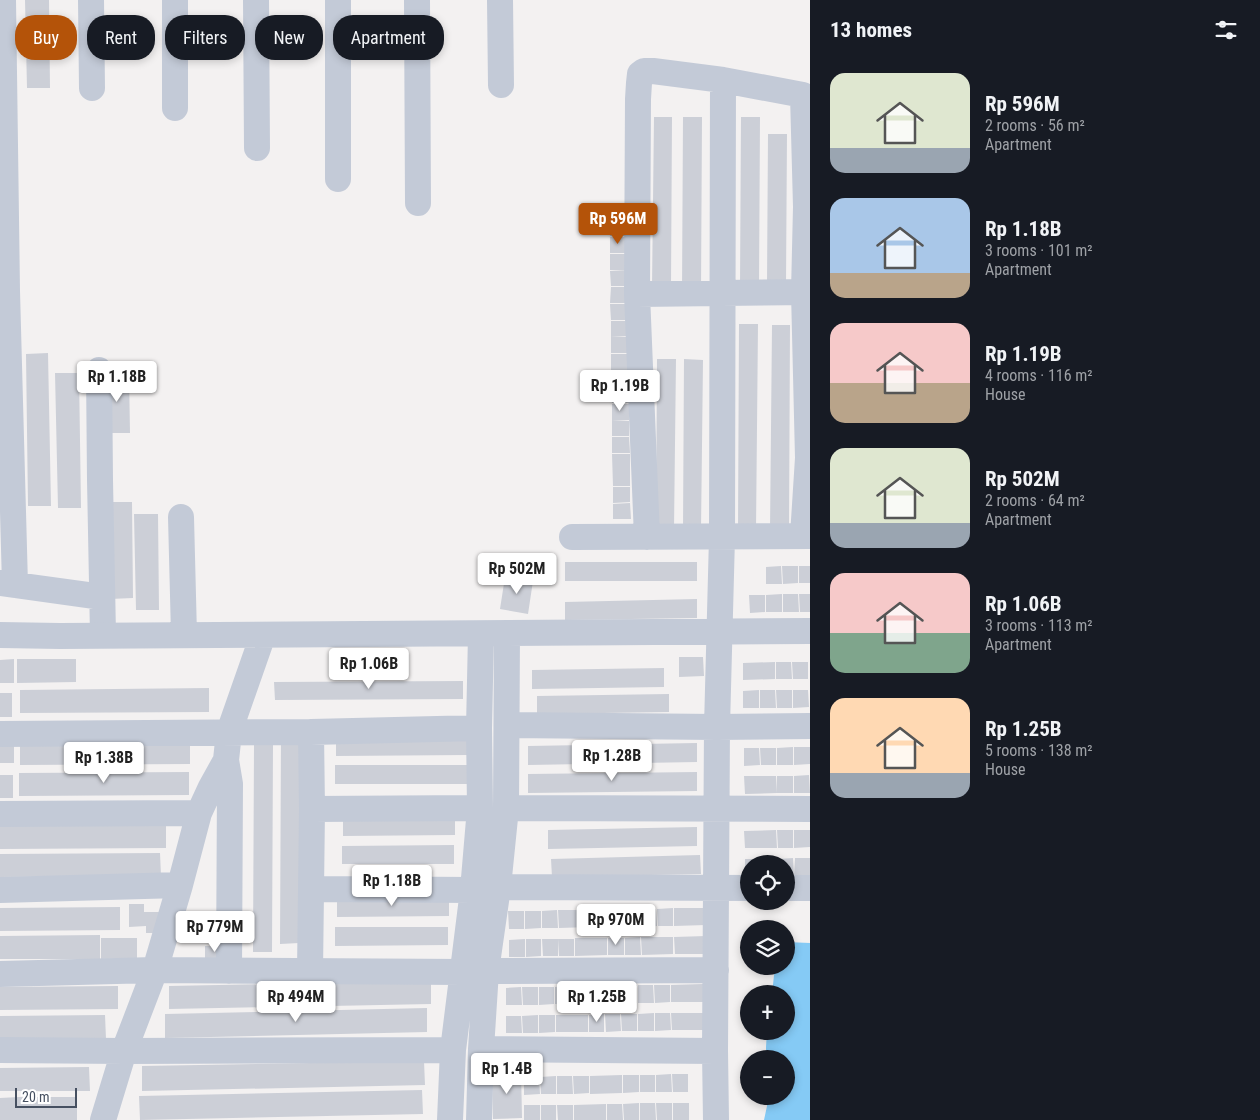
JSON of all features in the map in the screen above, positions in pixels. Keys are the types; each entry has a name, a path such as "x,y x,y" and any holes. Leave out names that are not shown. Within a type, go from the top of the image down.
{"street":[{"path":"4,0 3,236 8,584 102,596"},
{"path":"91,0 92,88"},
{"path":"175,0 175,108"},
{"path":"256,0 257,148"},
{"path":"338,0 338,179"},
{"path":"417,0 418,203"},
{"path":"500,0 501,85"},
{"path":"572,537 647,537 722,537 807,536 809,458 807,96 723,80 653,71 640,74 638,83 637,294 647,537"},
{"path":"716,1120 716,810 722,537 723,80"},
{"path":"637,294 807,292"},
{"path":"99,370 103,635"},
{"path":"181,517 184,635"},
{"path":"0,635 810,632"},
{"path":"481,634 480,808 486,888"},
{"path":"450,1120 453,1050 474,971 486,888 506,808 507,634"},
{"path":"229,970 230,784 226,760 229,732 263,635"},
{"path":"507,725 810,726"},
{"path":"0,734 311,732 479,728"},
{"path":"310,972 311,732"},
{"path":"103,1120 124,1051 154,970 180,885 199,813 226,760"},
{"path":"312,809 480,808"},
{"path":"506,808 810,809"},
{"path":"0,814 199,813"},
{"path":"0,890 180,885"},
{"path":"311,889 740,888"},
{"path":"795,888 810,888"},
{"path":"0,974 154,970 310,972 716,970"},
{"path":"474,971 481,1049 479,1120"},
{"path":"481,1049 715,1051"},
{"path":"0,1050 453,1050"}],"water":[{"path":"795,942 810,943 810,1120 764,1120 767,1105 795,1105 795,1050 766,1050 766,1047 766,1040 795,1040 795,985 773,985 774,975 795,975"}],"building":[{"path":"25,0 49,0 49,15 25,15"},
{"path":"26,60 50,60 50,88 27,88"},
{"path":"654,117 672,117 671,287 652,287"},
{"path":"683,117 702,117 701,293 682,293"},
{"path":"741,117 760,117 759,287 740,287"},
{"path":"768,134 787,134 786,284 767,284"},
{"path":"610,221 627,221 627,236 610,236"},
{"path":"610,237 627,237 627,253 610,253"},
{"path":"610,254 627,254 628,270 610,270"},
{"path":"628,270 628,286 611,286 610,271"},
{"path":"611,287 628,287 628,303 610,303"},
{"path":"610,304 628,304 628,320 611,320"},
{"path":"611,321 628,321 628,336 611,337"},
{"path":"739,324 758,324 756,530 738,530"},
{"path":"772,325 790,325 789,531 770,531"},
{"path":"611,337 628,337 629,353 611,353"},
{"path":"48,353 51,506 28,506 26,354"},
{"path":"611,354 628,354 629,370 611,370"},
{"path":"657,359 676,359 674,530 656,530"},
{"path":"684,359 703,360 701,530 683,530"},
{"path":"611,371 629,371 629,386 612,386"},
{"path":"55,373 79,373 81,508 58,508"},
{"path":"105,374 129,374 130,433 106,433"},
{"path":"612,387 629,387 629,403 612,403"},
{"path":"612,404 629,404 629,420 612,420"},
{"path":"612,420 629,421 629,436 612,436"},
{"path":"612,437 629,437 630,453 612,453"},
{"path":"612,454 630,454 630,486 613,486"},
{"path":"613,487 630,487 630,502 613,503"},
{"path":"109,502 132,502 133,598 110,599"},
{"path":"630,503 631,519 613,519 613,504"},
{"path":"134,514 158,514 159,610 136,610"},
{"path":"565,562 697,562 697,581 565,581"},
{"path":"781,566 782,584 766,584 766,567"},
{"path":"782,566 798,566 798,583 783,584"},
{"path":"799,566 810,566 810,583 799,583"},
{"path":"505,577 533,581 528,614 500,609"},
{"path":"782,594 782,612 766,612 766,595"},
{"path":"783,594 798,594 799,612 783,612"},
{"path":"799,594 810,594 810,612 800,612"},
{"path":"749,595 765,595 765,612 750,613"},
{"path":"697,599 697,618 565,620 565,602"},
{"path":"679,657 703,657 704,676 679,677"},
{"path":"14,659 14,683 0,683 0,660"},
{"path":"17,659 76,659 76,682 17,683"},
{"path":"775,662 775,679 743,680 743,663"},
{"path":"776,662 791,662 792,679 776,679"},
{"path":"792,662 808,662 808,679 793,679"},
{"path":"664,668 664,687 532,689 532,670"},
{"path":"463,681 463,699 275,700 274,682"},
{"path":"209,688 209,712 20,713 20,690"},
{"path":"759,690 759,708 743,708 743,691"},
{"path":"760,690 775,690 776,708 760,708"},
{"path":"776,690 792,690 792,708 777,708"},
{"path":"793,690 808,690 809,707 793,708"},
{"path":"0,693 12,693 12,717 0,717"},
{"path":"669,694 669,712 537,714 537,696"},
{"path":"281,736 300,736 299,943 280,944"},
{"path":"468,736 468,755 336,756 336,737"},
{"path":"0,740 14,740 14,763 0,763"},
{"path":"190,741 190,764 20,765 20,742"},
{"path":"697,743 697,762 528,765 528,746"},
{"path":"254,745 273,745 272,952 253,952"},
{"path":"793,747 793,765 777,765 777,748"},
{"path":"794,747 810,747 810,764 794,765"},
{"path":"744,748 759,748 760,765 744,766"},
{"path":"760,748 776,748 776,765 761,765"},
{"path":"335,765 467,765 467,784 335,784"},
{"path":"189,772 189,795 19,796 19,773"},
{"path":"697,772 697,791 528,793 528,774"},
{"path":"0,775 13,775 13,798 0,798"},
{"path":"809,775 810,793 794,793 794,776"},
{"path":"744,776 776,776 777,793 745,794"},
{"path":"777,776 793,776 793,793 777,793"},
{"path":"455,816 455,835 343,836 343,817"},
{"path":"166,825 166,848 0,849 0,826"},
{"path":"697,827 697,846 548,849 548,830"},
{"path":"776,830 777,848 745,848 744,831"},
{"path":"777,830 793,830 793,848 778,848"},
{"path":"794,830 810,830 810,847 794,848"},
{"path":"454,845 454,864 342,864 342,846"},
{"path":"160,853 161,876 0,877 0,854"},
{"path":"700,855 701,874 552,877 551,859"},
{"path":"795,858 810,858 810,875 795,876"},
{"path":"337,898 449,898 449,916 337,917"},
{"path":"129,904 144,904 144,912 159,912 160,933 146,933 146,926 129,927"},
{"path":"120,907 120,930 0,931 0,908"},
{"path":"673,908 673,926 658,926 657,909"},
{"path":"674,908 706,908 706,925 674,926"},
{"path":"607,909 607,927 592,927 591,910"},
{"path":"608,909 640,909 640,927 608,927"},
{"path":"641,909 656,909 657,926 641,927"},
{"path":"557,910 558,928 542,928 542,911"},
{"path":"558,910 590,910 591,927 559,928"},
{"path":"508,911 524,911 524,929 509,929"},
{"path":"525,911 541,911 541,928 525,929"},
{"path":"335,927 448,927 448,945 335,946"},
{"path":"100,935 100,959 0,959 0,936"},
{"path":"706,936 706,954 675,954 674,937"},
{"path":"640,937 641,955 625,955 625,938"},
{"path":"641,937 673,937 673,954 642,955"},
{"path":"101,938 137,938 137,958 101,959"},
{"path":"575,938 607,938 607,955 575,956"},
{"path":"608,938 624,938 624,955 608,955"},
{"path":"525,939 525,957 509,957 509,940"},
{"path":"526,939 541,939 541,956 526,957"},
{"path":"542,939 558,939 558,956 543,956"},
{"path":"558,939 574,939 574,956 559,956"},
{"path":"205,946 225,946 225,961 205,961"},
{"path":"431,981 431,1004 169,1009 169,986"},
{"path":"703,984 703,1002 671,1002 671,985"},
{"path":"637,985 637,1003 622,1003 621,986"},
{"path":"638,985 653,985 654,1003 638,1003"},
{"path":"654,985 670,985 670,1002 655,1003"},
{"path":"118,986 118,1009 0,1010 0,987"},
{"path":"571,986 571,1004 555,1004 555,987"},
{"path":"572,986 604,986 604,1004 572,1004"},
{"path":"605,986 620,986 621,1003 605,1003"},
{"path":"521,987 522,1005 506,1005 506,988"},
{"path":"522,987 538,987 538,1005 523,1005"},
{"path":"539,987 554,987 554,1004 539,1005"},
{"path":"427,1008 427,1032 165,1038 165,1014"},
{"path":"654,1013 654,1031 638,1031 638,1014"},
{"path":"655,1013 670,1013 671,1030 655,1031"},
{"path":"671,1013 703,1013 703,1030 672,1030"},
{"path":"604,1014 604,1032 589,1032 589,1015"},
{"path":"605,1014 620,1014 621,1031 606,1032"},
{"path":"621,1014 637,1014 637,1031 622,1031"},
{"path":"105,1015 106,1039 0,1040 0,1016"},
{"path":"538,1015 538,1033 523,1033 522,1016"},
{"path":"539,1015 555,1015 555,1032 539,1033"},
{"path":"556,1015 588,1015 588,1032 556,1032"},
{"path":"506,1016 521,1016 522,1033 506,1033"},
{"path":"424,1061 425,1085 142,1091 142,1066"},
{"path":"89,1067 90,1091 0,1091 0,1068"},
{"path":"521,1070 522,1118 493,1119 492,1071"},
{"path":"671,1074 672,1092 656,1092 656,1075"},
{"path":"672,1074 688,1074 688,1092 673,1092"},
{"path":"622,1075 622,1093 590,1094 590,1076"},
{"path":"623,1075 639,1075 639,1092 623,1093"},
{"path":"640,1075 655,1075 655,1092 640,1092"},
{"path":"556,1076 556,1094 541,1094 540,1077"},
{"path":"557,1076 572,1076 573,1094 557,1094"},
{"path":"573,1076 589,1076 589,1093 574,1094"},
{"path":"524,1077 539,1077 540,1094 524,1095"},
{"path":"422,1090 423,1114 140,1120 139,1096"},
{"path":"77,1097 77,1120 0,1120 0,1098"},
{"path":"639,1103 639,1120 624,1120 623,1104"},
{"path":"640,1103 655,1103 656,1120 640,1120"},
{"path":"656,1103 672,1103 672,1120 657,1120"},
{"path":"673,1103 689,1103 689,1120 673,1120"},
{"path":"606,1104 606,1120 574,1120 574,1105"},
{"path":"607,1104 622,1104 623,1120 607,1120"},
{"path":"524,1105 540,1105 540,1120 524,1120"},
{"path":"541,1105 556,1105 556,1120 541,1120"},
{"path":"557,1105 573,1105 573,1120 558,1120"}]}
